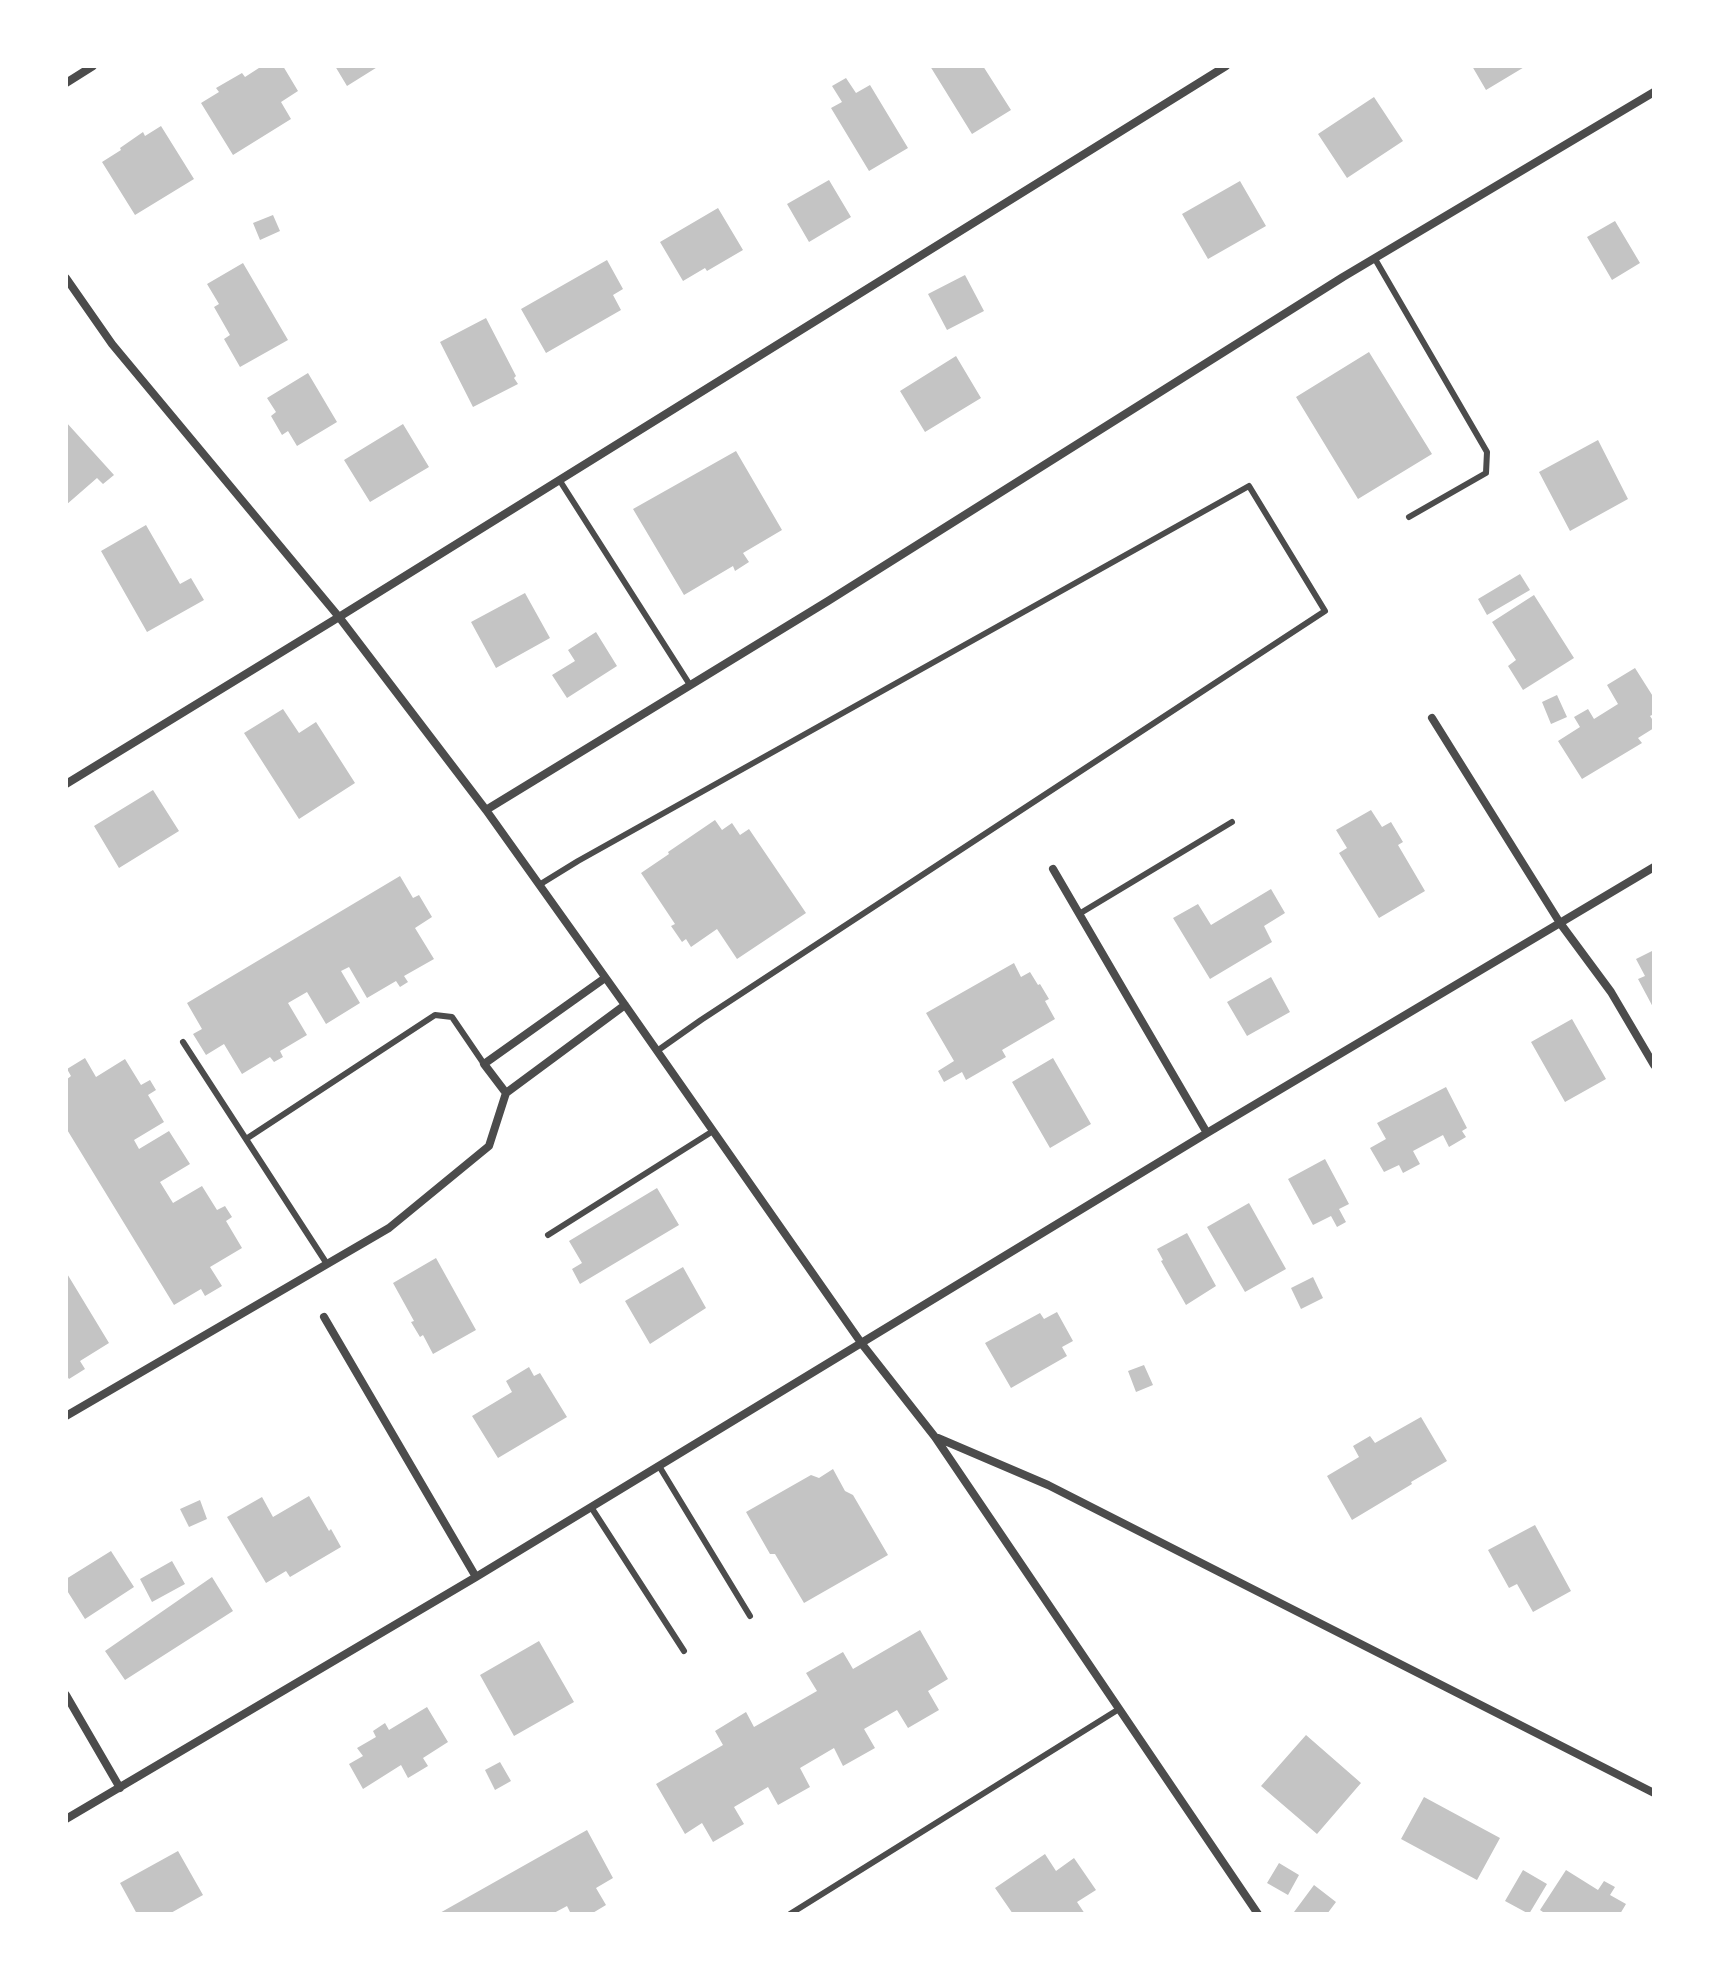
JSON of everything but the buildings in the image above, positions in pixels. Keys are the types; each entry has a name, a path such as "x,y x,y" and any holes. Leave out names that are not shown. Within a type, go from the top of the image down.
{"street":[{"path":"66,83 93,66"},
{"path":"66,784 1226,66"},
{"path":"486,810 1375,259 1654,92"},
{"path":"66,278 112,344 339,617 486,810 862,1344 935,1437 1258,1914"},
{"path":"1432,718 1560,923 1611,992 1654,1065"},
{"path":"66,1819 476,1577 1207,1133 1654,867"},
{"path":"1053,869 1207,1133"},
{"path":"506,1093 484,1064 605,978"},
{"path":"66,1416 389,1228 489,1146 506,1093 625,1005"},
{"path":"324,1317 476,1577"},
{"path":"935,1437 1062,1492 1654,1793"},
{"path":"66,1695 120,1788"}],"lane":[{"path":"1375,259 1487,452 1486,473 1409,517"},
{"path":"560,481 690,685"},
{"path":"539,885 1249,486 1325,611 657,1051"},
{"path":"1079,914 1232,822"},
{"path":"246,1139 435,1015 452,1017 484,1064"},
{"path":"183,1042 327,1264"},
{"path":"548,1235 713,1131"},
{"path":"659,1466 750,1616"},
{"path":"591,1507 684,1651"},
{"path":"790,1914 1119,1709"}]}
